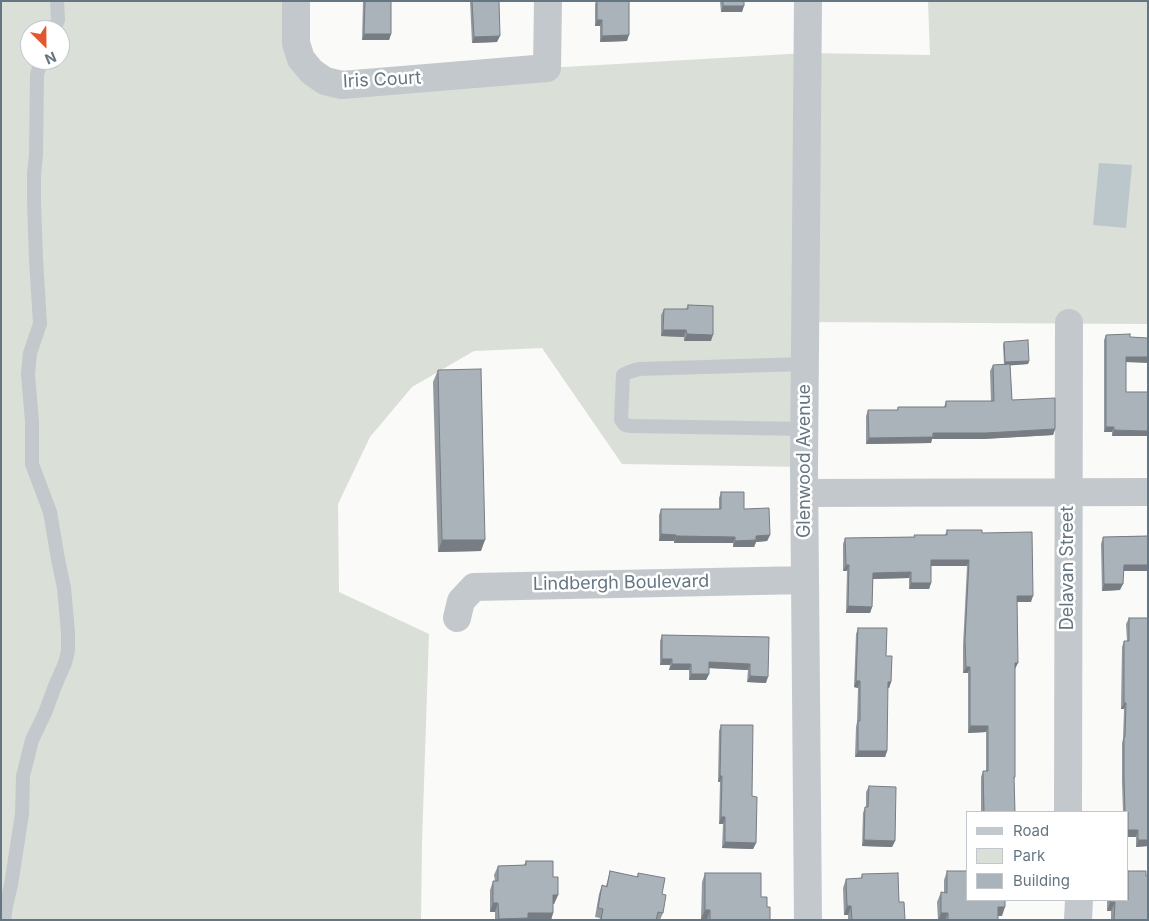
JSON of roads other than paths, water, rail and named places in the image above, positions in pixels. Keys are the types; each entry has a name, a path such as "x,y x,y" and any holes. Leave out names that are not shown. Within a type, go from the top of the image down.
{"street":[{"name":"Iris Court","path":"296,1 296,43 301,59 312,72 326,81 342,85 547,68 548,1"},
{"name":"Glenwood Avenue","path":"808,1 804,493 808,920"},
{"name":"Delavan Street","path":"1068,811 1069,323"},
{"path":"804,493 1148,492"},
{"name":"Lindbergh Boulevard","path":"456,618 461,601 474,587 805,580"},
{"path":"1078,920 1079,901"}],"lane":[{"path":"57,1 58,20"},
{"path":"4,920 22,814 23,776 32,740 48,706 68,651 64,588 50,512 32,464 32,422 28,374 30,353 40,324 34,192 38,70"},
{"path":"805,364 639,370 629,372 623,375 621,420 625,425 632,426 805,429"}]}
